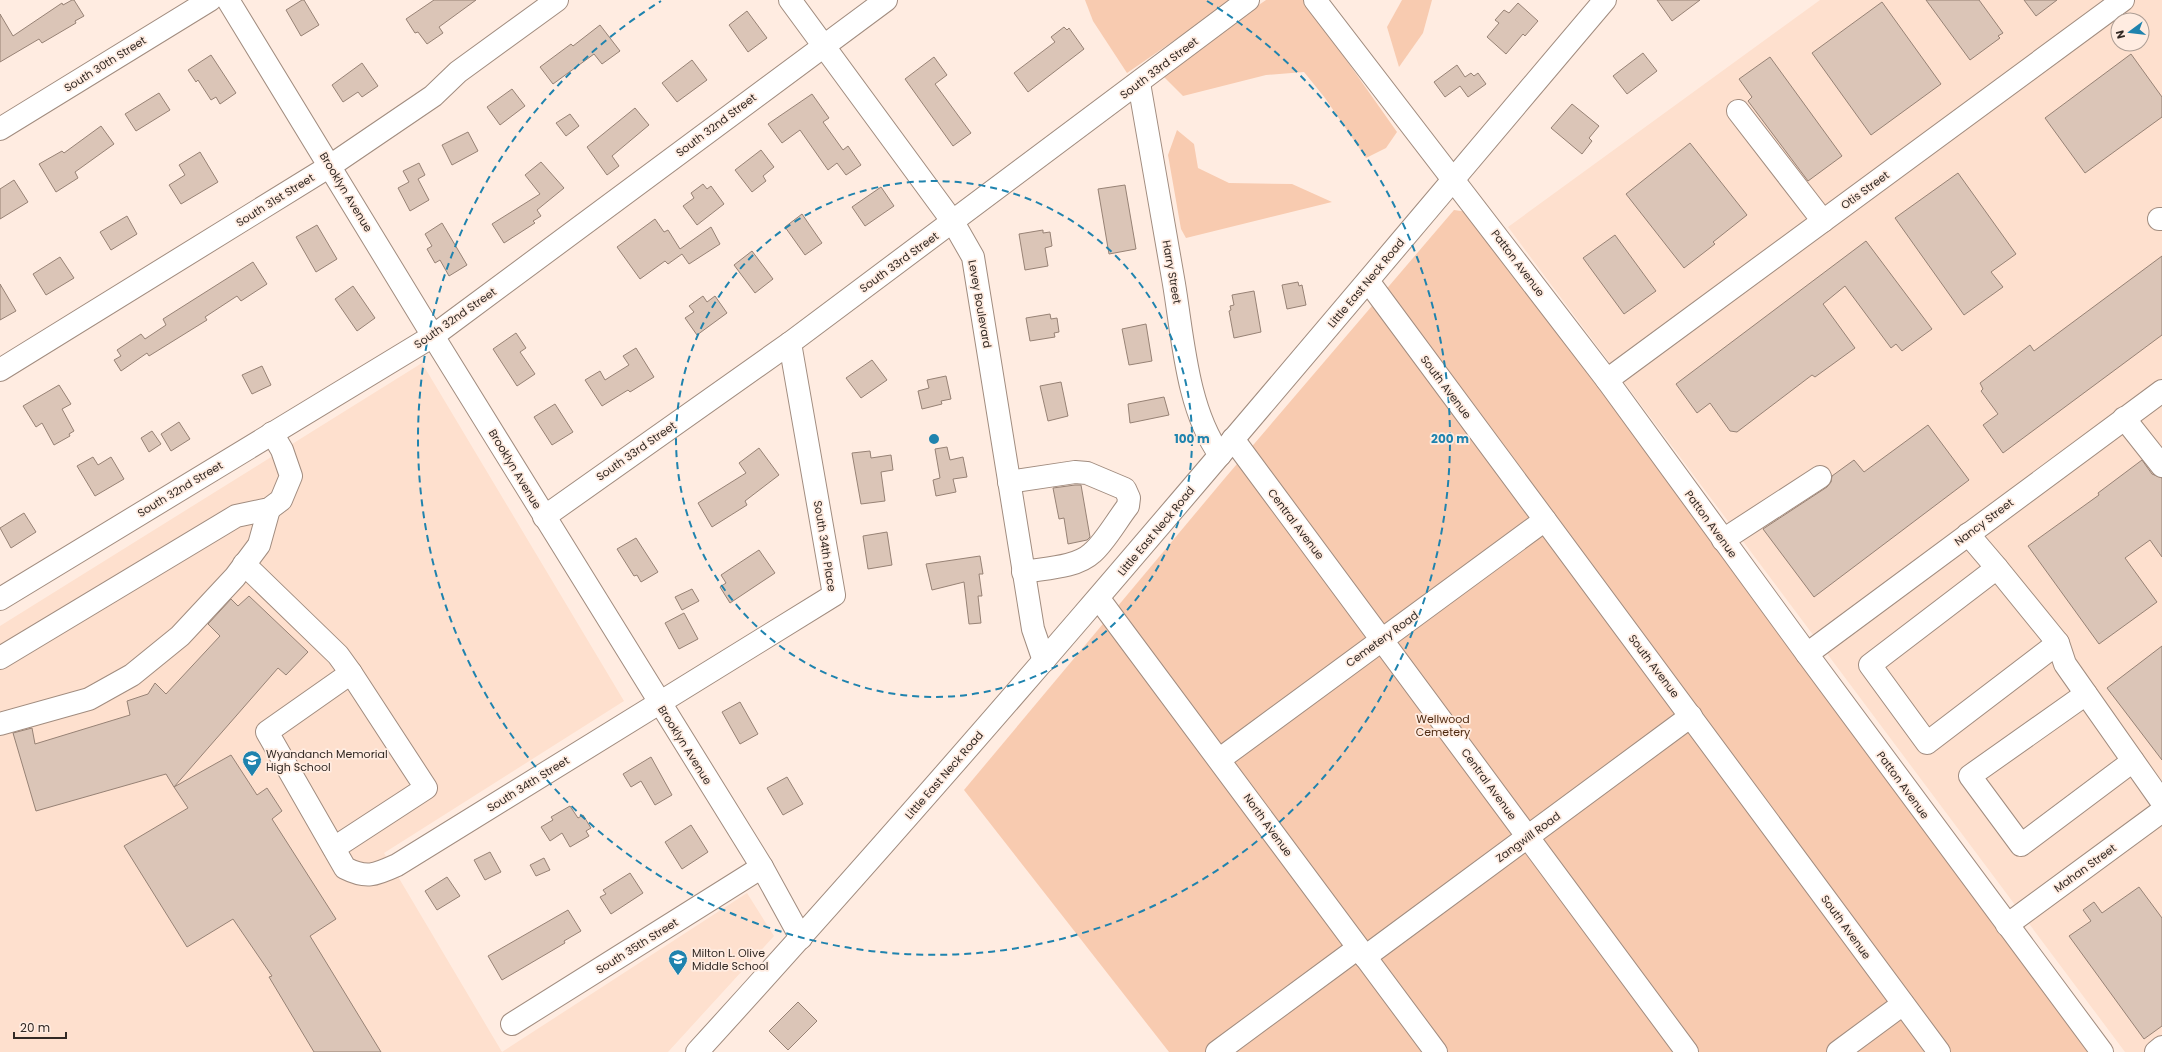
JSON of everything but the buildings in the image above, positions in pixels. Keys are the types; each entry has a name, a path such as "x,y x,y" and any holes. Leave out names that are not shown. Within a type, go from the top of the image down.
{"street":[{"name":"South 30th Street","path":"0,129 210,0"},
{"name":"Brooklyn Avenue","path":"228,0 544,517 762,867 801,938"},
{"name":"South 31st Street","path":"0,370 330,166 433,96 458,72 557,0"},
{"name":"Levey Boulevard","path":"790,0 953,222 973,257 1032,629 1044,661"},
{"name":"South 32nd Street","path":"0,599 433,336 886,0"},
{"name":"South 33rd Street","path":"544,517 790,343 1248,0"},
{"name":"Patton Avenue","path":"1315,0 1607,380 1807,654 2102,1052"},
{"name":"Little East Neck Road","path":"697,1052 801,938 1099,599 1605,0"},
{"name":"Otis Street","path":"1607,380 2122,0"},
{"name":"Harry Street","path":"1139,83 1190,378 1209,438 1227,447"},
{"path":"1738,111 1823,221"},
{"name":"South Avenue","path":"1368,281 1939,1052"},
{"name":"South 34th Place","path":"659,703 834,595 790,343"},
{"name":"Nancy Street","path":"1807,654 2162,391"},
{"path":"2124,418 2162,466"},
{"path":"0,658 236,516 269,509 281,500 291,476 282,450 272,433"},
{"name":"Central Avenue","path":"1227,447 1382,639 1687,1052"},
{"path":"1009,482 1075,472 1088,473 1125,489 1129,498 1128,506 1092,553 1082,560 1024,572"},
{"path":"1724,540 1820,477"},
{"path":"0,724 89,698 132,675 180,636 244,564 259,545 269,509"},
{"name":"Cemetery Road","path":"1220,760 1545,520"},
{"path":"1968,534 2058,643 2065,664 2162,802"},
{"path":"244,564 338,655 426,788 334,848"},
{"path":"1997,568 1870,665 1927,743 2058,643"},
{"name":"North Avenue","path":"1099,599 1436,1052"},
{"name":"South 34th Street","path":"351,673 267,732 345,868 359,875 376,875 396,865 659,703"},
{"path":"2086,694 1970,776 2020,845 2133,761"},
{"name":"Zangwill Road","path":"1217,1052 1528,837 1691,716"},
{"name":"Mahan Street","path":"2007,925 2162,811"},
{"name":"South 35th Street","path":"512,1024 762,867"},
{"path":"1838,1052 1903,1004"},
{"path":"2156,1052 2162,1047"}],"shaded area":[{"path":"1820,0 2162,0 2162,1052 2125,1052 1508,227"},
{"name":"Wyandanch Memorial High School","path":"422,363 624,701 384,853 502,1052 0,1052 0,626"},
{"name":"Milton L. Olive Middle School","path":"747,893 774,936 668,1052 502,1052"}],"green space":[{"path":"1085,0 1233,0 1127,73 1093,21"},
{"path":"1266,0 1304,0 1397,132 1386,148 1366,158 1325,98 1304,72 1266,75 1183,96 1160,73"},
{"path":"1402,0 1432,0 1423,33 1399,67 1387,27"},
{"path":"1177,130 1194,144 1198,168 1229,183 1292,184 1332,202 1186,238 1181,229 1168,155"},
{"name":"Wellwood Cemetery","path":"1454,210 1468,212 2092,1052 1169,1052 964,790 1225,478"}],"place":[{"name":"Wyandanch Memorial High School","path":"252,777"},
{"name":"Milton L. Olive Middle School","path":"678,976"}]}
